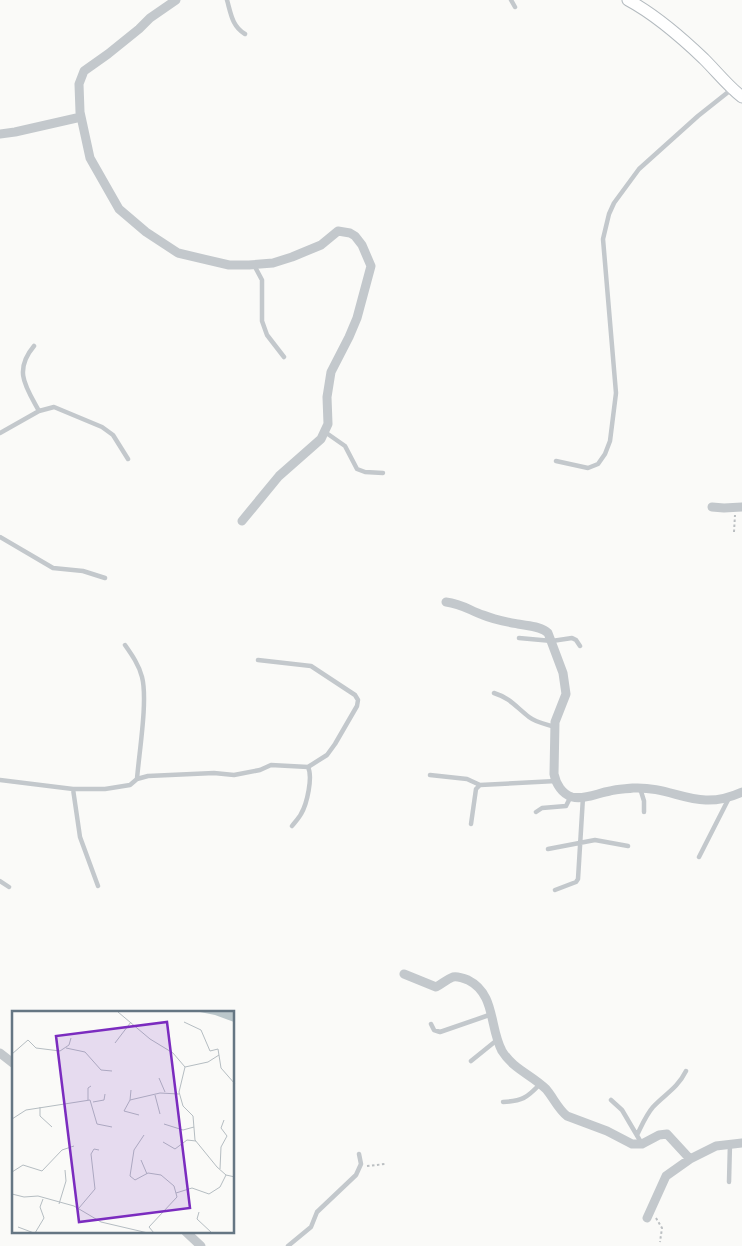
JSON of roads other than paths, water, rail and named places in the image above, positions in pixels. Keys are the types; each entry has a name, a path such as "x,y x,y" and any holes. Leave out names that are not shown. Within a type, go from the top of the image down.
{"street":[{"path":"176,0 150,18 108,54 84,71 79,84 81,117 90,158 119,210 146,232 178,253 228,265 273,263 321,246 338,231 350,233 354,236 362,245 371,266 357,318 331,372 328,384 328,424 322,439 279,476 242,520"},
{"path":"628,0 652,14 670,29 703,58 732,90 742,97"},
{"path":"0,134 81,117"},
{"path":"712,507 739,508"},
{"path":"446,602 464,605 483,615 507,622 547,630 563,673 566,694 555,727 554,774 562,791 571,796 583,797 612,790 640,788 703,801 729,798 742,792"},
{"path":"404,974 436,987 454,977 461,977 476,985 487,999 498,1039 502,1050 509,1060 522,1072 540,1084 568,1116 632,1144 642,1144 659,1135 667,1134 690,1159"},
{"path":"0,1053 12,1062"},
{"path":"649,1214 666,1176 690,1159 716,1146 742,1143"},
{"path":"188,1234 201,1246"}],"lane":[{"path":"228,0 233,23 237,30 245,34"},
{"path":"511,0 515,7"},
{"path":"556,462 588,468 598,464 605,454 610,441 616,393 602,239 614,203 639,170 698,116 732,90"},
{"path":"254,265 262,280 262,321 268,336 284,357"},
{"path":"34,346 22,365 24,383 39,412"},
{"path":"0,433 39,412 54,407 102,427 114,435 128,459"},
{"path":"325,432 344,446 357,469 365,472 383,473"},
{"path":"0,537 53,568 83,571 106,578"},
{"path":"519,638 552,642 572,638 580,646"},
{"path":"125,645 138,665 143,677 143,709 137,779"},
{"path":"0,780 73,789 105,789 130,785 137,779 157,776 234,775 260,770 271,765 308,767 327,755 357,706 358,700 355,695 311,666 258,660"},
{"path":"494,693 513,702 537,722 555,727"},
{"path":"292,826 301,814 307,797 310,776 308,767"},
{"path":"430,774 468,779 480,785 556,781"},
{"path":"471,824 476,789 480,785"},
{"path":"640,788 644,801 644,812"},
{"path":"73,789 80,837 98,886"},
{"path":"536,812 542,808 566,806 571,796"},
{"path":"555,890 576,882 578,879 583,797"},
{"path":"699,857 729,798"},
{"path":"548,849 595,840 628,846"},
{"path":"0,881 9,887"},
{"path":"431,1024 434,1030 440,1032 492,1014"},
{"path":"471,1061 498,1039"},
{"path":"637,1135 645,1118 680,1082 686,1071"},
{"path":"503,1102 522,1100 540,1084"},
{"path":"611,1100 622,1110 642,1144"},
{"path":"728,1182 730,1144"},
{"path":"288,1246 311,1227 317,1212 356,1175 361,1164 359,1154"}]}
